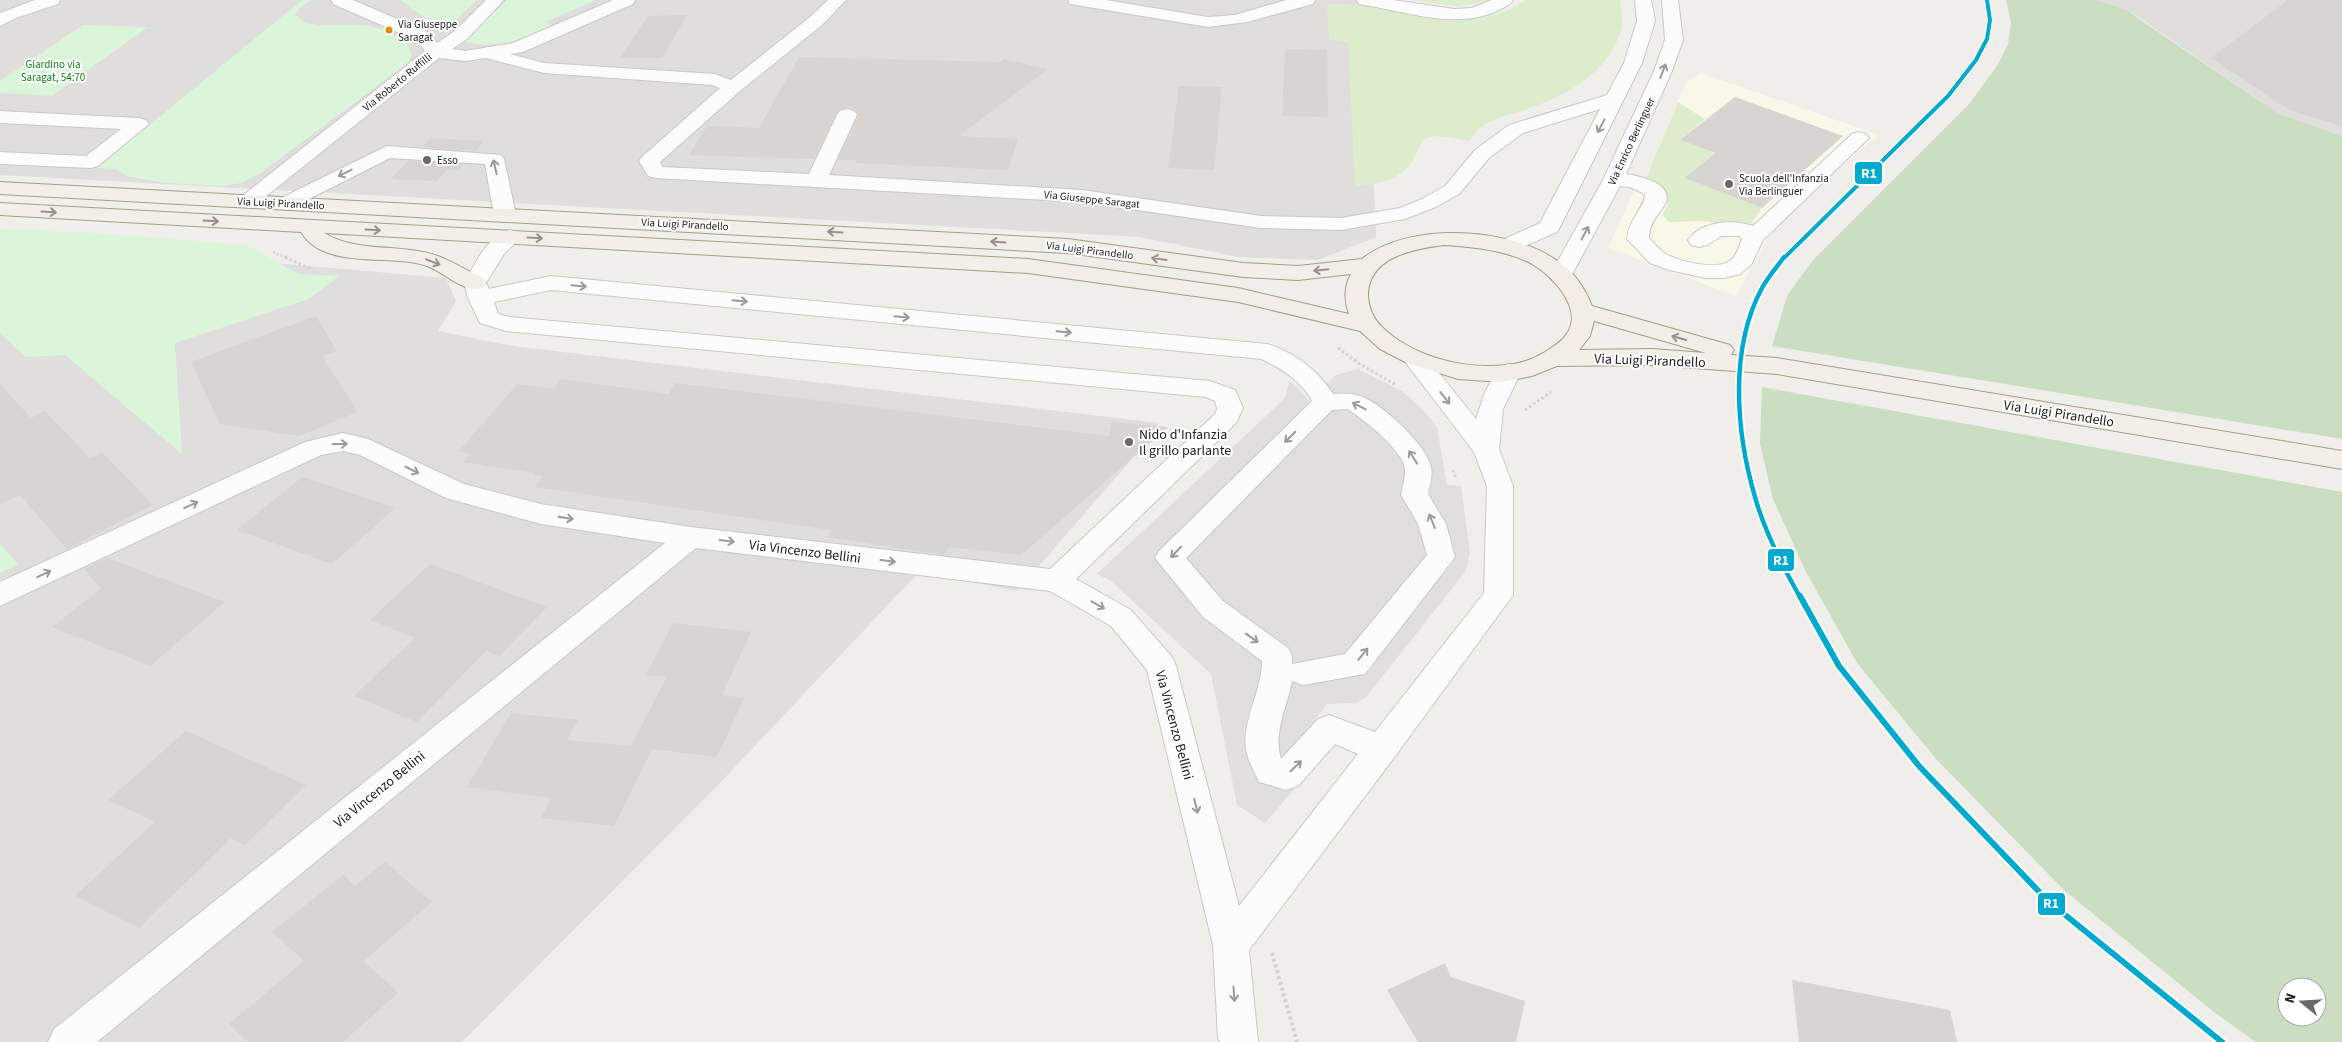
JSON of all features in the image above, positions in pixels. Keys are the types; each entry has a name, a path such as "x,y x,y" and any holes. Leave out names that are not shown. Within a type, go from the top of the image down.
{"main road":[{"name":"Via Luigi Pirandello","path":"0,188 1068,246 1243,270 1298,273 1369,265"},
{"name":"Via Luigi Pirandello","path":"0,209 1028,266 1238,295 1366,325"},
{"path":"308,226 309,231 326,245 348,251 404,254 434,261 477,291"},
{"path":"1444,238 1476,240 1508,246 1546,264 1561,275 1576,292 1582,311 1581,329 1572,345 1554,358 1534,367 1508,372 1477,373 1445,369 1415,360 1386,344 1366,325 1356,300 1359,281 1369,265 1388,251 1414,242 1444,238"},
{"name":"Via Luigi Pirandello","path":"1582,311 1776,366"},
{"name":"Via Luigi Pirandello","path":"1554,358 1652,357 1776,366 2342,460"}],"street":[{"path":"0,21 10,14 52,0"},
{"path":"339,0 424,37 435,52 461,35 496,0"},
{"name":"Via Roberto Ruffilli","path":"248,201 435,52 464,56 517,48 627,0"},
{"path":"482,53 544,68 714,80 733,87 816,21 838,0"},
{"path":"1076,0 1208,22 1219,22 1250,18 1307,0"},
{"path":"1365,0 1463,14 1490,8 1505,0"},
{"path":"1508,246 1549,226 1634,63 1646,20 1643,0"},
{"name":"Via Enrico Berlinguer","path":"1561,275 1613,180 1663,72 1674,40 1670,0"},
{"path":"539,40 534,50 544,68"},
{"name":"Via Giuseppe Saragat","path":"733,87 649,162 655,172 1082,196 1261,222 1341,224 1405,212 1429,203 1452,190 1482,154 1516,129 1616,98"},
{"path":"816,180 848,115"},
{"path":"0,117 138,124 91,162 0,158"},
{"path":"1613,180 1624,179 1646,185 1656,192 1655,204 1643,214 1638,227 1638,239 1661,260 1698,271 1732,269 1741,263 1749,250 1753,238 1859,138"},
{"path":"286,203 387,152 494,159 505,215"},
{"path":"1699,240 1718,229 1745,230 1753,238"},
{"path":"510,237 495,250 477,291 488,318 506,324 1210,389 1226,396 1230,408 1226,417 1056,581"},
{"path":"477,291 551,283 1267,352 1304,375 1320,389 1325,402"},
{"path":"1231,945 1498,595 1500,486 1486,449 1415,360"},
{"path":"1486,449 1488,414 1492,398 1508,372"},
{"path":"1302,673 1354,665 1441,557 1438,537 1428,512 1414,495 1419,478 1417,462 1406,447 1369,411 1351,402 1325,402 1169,558 1213,609 1278,656 1276,685 1261,738 1262,758 1271,772 1286,776 1301,762 1329,728 1382,749"},
{"name":"Via Vincenzo Bellini","path":"0,595 314,448 343,442 368,448 456,491 541,514 691,537 1056,581 1121,618 1161,666 1231,945 1237,1038 1239,1042"},
{"name":"Via Vincenzo Bellini","path":"67,1042 691,537"}],"path":[{"path":"1488,414 1509,421 1552,391"}],"shaded area":[{"path":"0,0 1366,0 1376,237 1318,260 1238,257 1140,237 0,175"},
{"path":"1205,0 1289,0 1242,15 1220,17 1189,14"},
{"path":"2096,0 2342,0 2342,136 2277,113 2147,23 2126,10"},
{"name":"Scuola dell'Infanzia Via Berlinguer","path":"1701,73 1879,135 1811,190 1775,225 1736,296 1608,248 1635,189 1645,179 1686,82"},
{"path":"0,239 446,278 456,301 438,331 513,346 1159,423 1132,459 1017,591 919,572 717,786 462,1042 0,1042"},
{"path":"1358,369 1402,391 1424,411 1437,427 1447,485 1461,486 1470,552 1466,571 1366,697 1357,703 1327,704 1288,755 1319,760 1265,823 1237,805 1211,674 1111,581 1097,574 1285,398 1290,380 1311,403 1320,389 1336,375"}],"green space":[{"path":"302,0 311,0 299,9 295,15 303,21 318,25 349,24 378,28 404,41 411,54 409,62 262,172 241,183 223,186 166,183 126,176 116,169 97,168"},
{"path":"400,0 477,0 445,31"},
{"path":"507,0 596,0 546,22 555,26 521,39 487,45 463,41"},
{"path":"1415,0 1489,0 1459,7"},
{"path":"1525,0 1620,0 1622,21 1618,40 1608,57 1595,72 1561,95 1493,120 1479,128 1470,141 1442,136 1427,138 1421,144 1410,164 1397,175 1381,182 1355,186 1348,42 1329,40 1327,4 1371,6 1462,19 1484,17 1506,11"},
{"path":"2006,0 2096,0 2126,10 2277,113 2342,136 2342,439 1772,346 1787,296 1813,260 1970,103 1997,66 2008,44 2011,23"},
{"name":"Giardino via Saragat, 54:70","path":"83,25 148,27 52,96 0,93 0,81"},
{"path":"1678,102 1705,119 1680,140 1714,153 1686,178 1762,208 1750,225 1735,226 1704,221 1669,222 1662,215 1668,205 1661,186 1645,180"},
{"path":"0,229 98,233 246,245 299,274 339,276 309,299 175,343 182,454 65,355 26,357 0,333"},
{"path":"1762,387 2342,492 2342,1042 2256,1042 2215,1013 2064,890 1937,760 1857,663 1805,570 1773,499 1760,444"},
{"path":"0,544 19,565 0,573"}],"building":[{"path":"2288,0 2342,0 2342,126 2290,110 2211,58"},
{"path":"687,15 662,58 620,58 648,16"},
{"path":"1285,49 1327,50 1328,117 1282,116"},
{"path":"799,57 1001,62 1003,59 1048,69 959,136 1018,139 1008,170 856,163 857,160 838,160 859,116 856,110 848,107 839,109 814,159 689,155 707,126 759,128"},
{"path":"1179,86 1222,87 1214,170 1168,168"},
{"path":"1735,97 1843,136 1762,208 1685,178 1715,153 1680,140"},
{"path":"430,138 484,141 475,151 422,147"},
{"path":"408,161 463,164 458,170 447,170 437,181 391,179"},
{"path":"316,316 337,351 322,356 358,412 299,436 220,424 191,362"},
{"path":"561,379 669,394 675,383 1109,436 1112,422 1168,427 1021,555 949,547 944,555 828,537 831,530 535,487 543,476 533,475 535,473 463,462 471,454 459,451 517,384 555,389"},
{"path":"0,384 31,418 45,411 90,458 102,452 153,505 67,549 20,495 0,504"},
{"path":"302,477 395,508 332,564 237,530"},
{"path":"107,558 225,602 150,666 52,627 101,589 84,569"},
{"path":"430,564 547,607 500,656 486,651 417,722 354,696 415,638 370,620"},
{"path":"673,623 751,632 722,695 744,698 717,757 652,749 614,826 541,818 551,798 467,787 511,713 578,720 567,740 631,746 667,677 646,675"},
{"path":"186,731 306,785 245,845 231,838 139,928 75,896 155,822 108,800"},
{"path":"385,862 432,902 364,961 398,993 343,1042 247,1042 229,1024 304,961 272,932 343,875 355,886"},
{"path":"1445,963 1451,977 1525,1001 1516,1042 1418,1042 1387,990"},
{"path":"1792,980 1950,1010 1957,1042 1799,1042"}],"transit line":[{"name":"R1","path":"1987,0 1990,20 1987,39 1976,60 1948,96 1789,251 1762,288 1744,337 1739,385 1742,441 1755,498 1785,570 1839,666 1919,766 2048,901 2222,1042"}],"place":[{"name":"Via Giuseppe Saragat","path":"389,30"},
{"name":"Esso","path":"427,160"},
{"name":"Scuola dell'Infanzia Via Berlinguer","path":"1729,184"},
{"name":"Nido d'Infanzia Il grillo parlante","path":"1129,442"}]}
